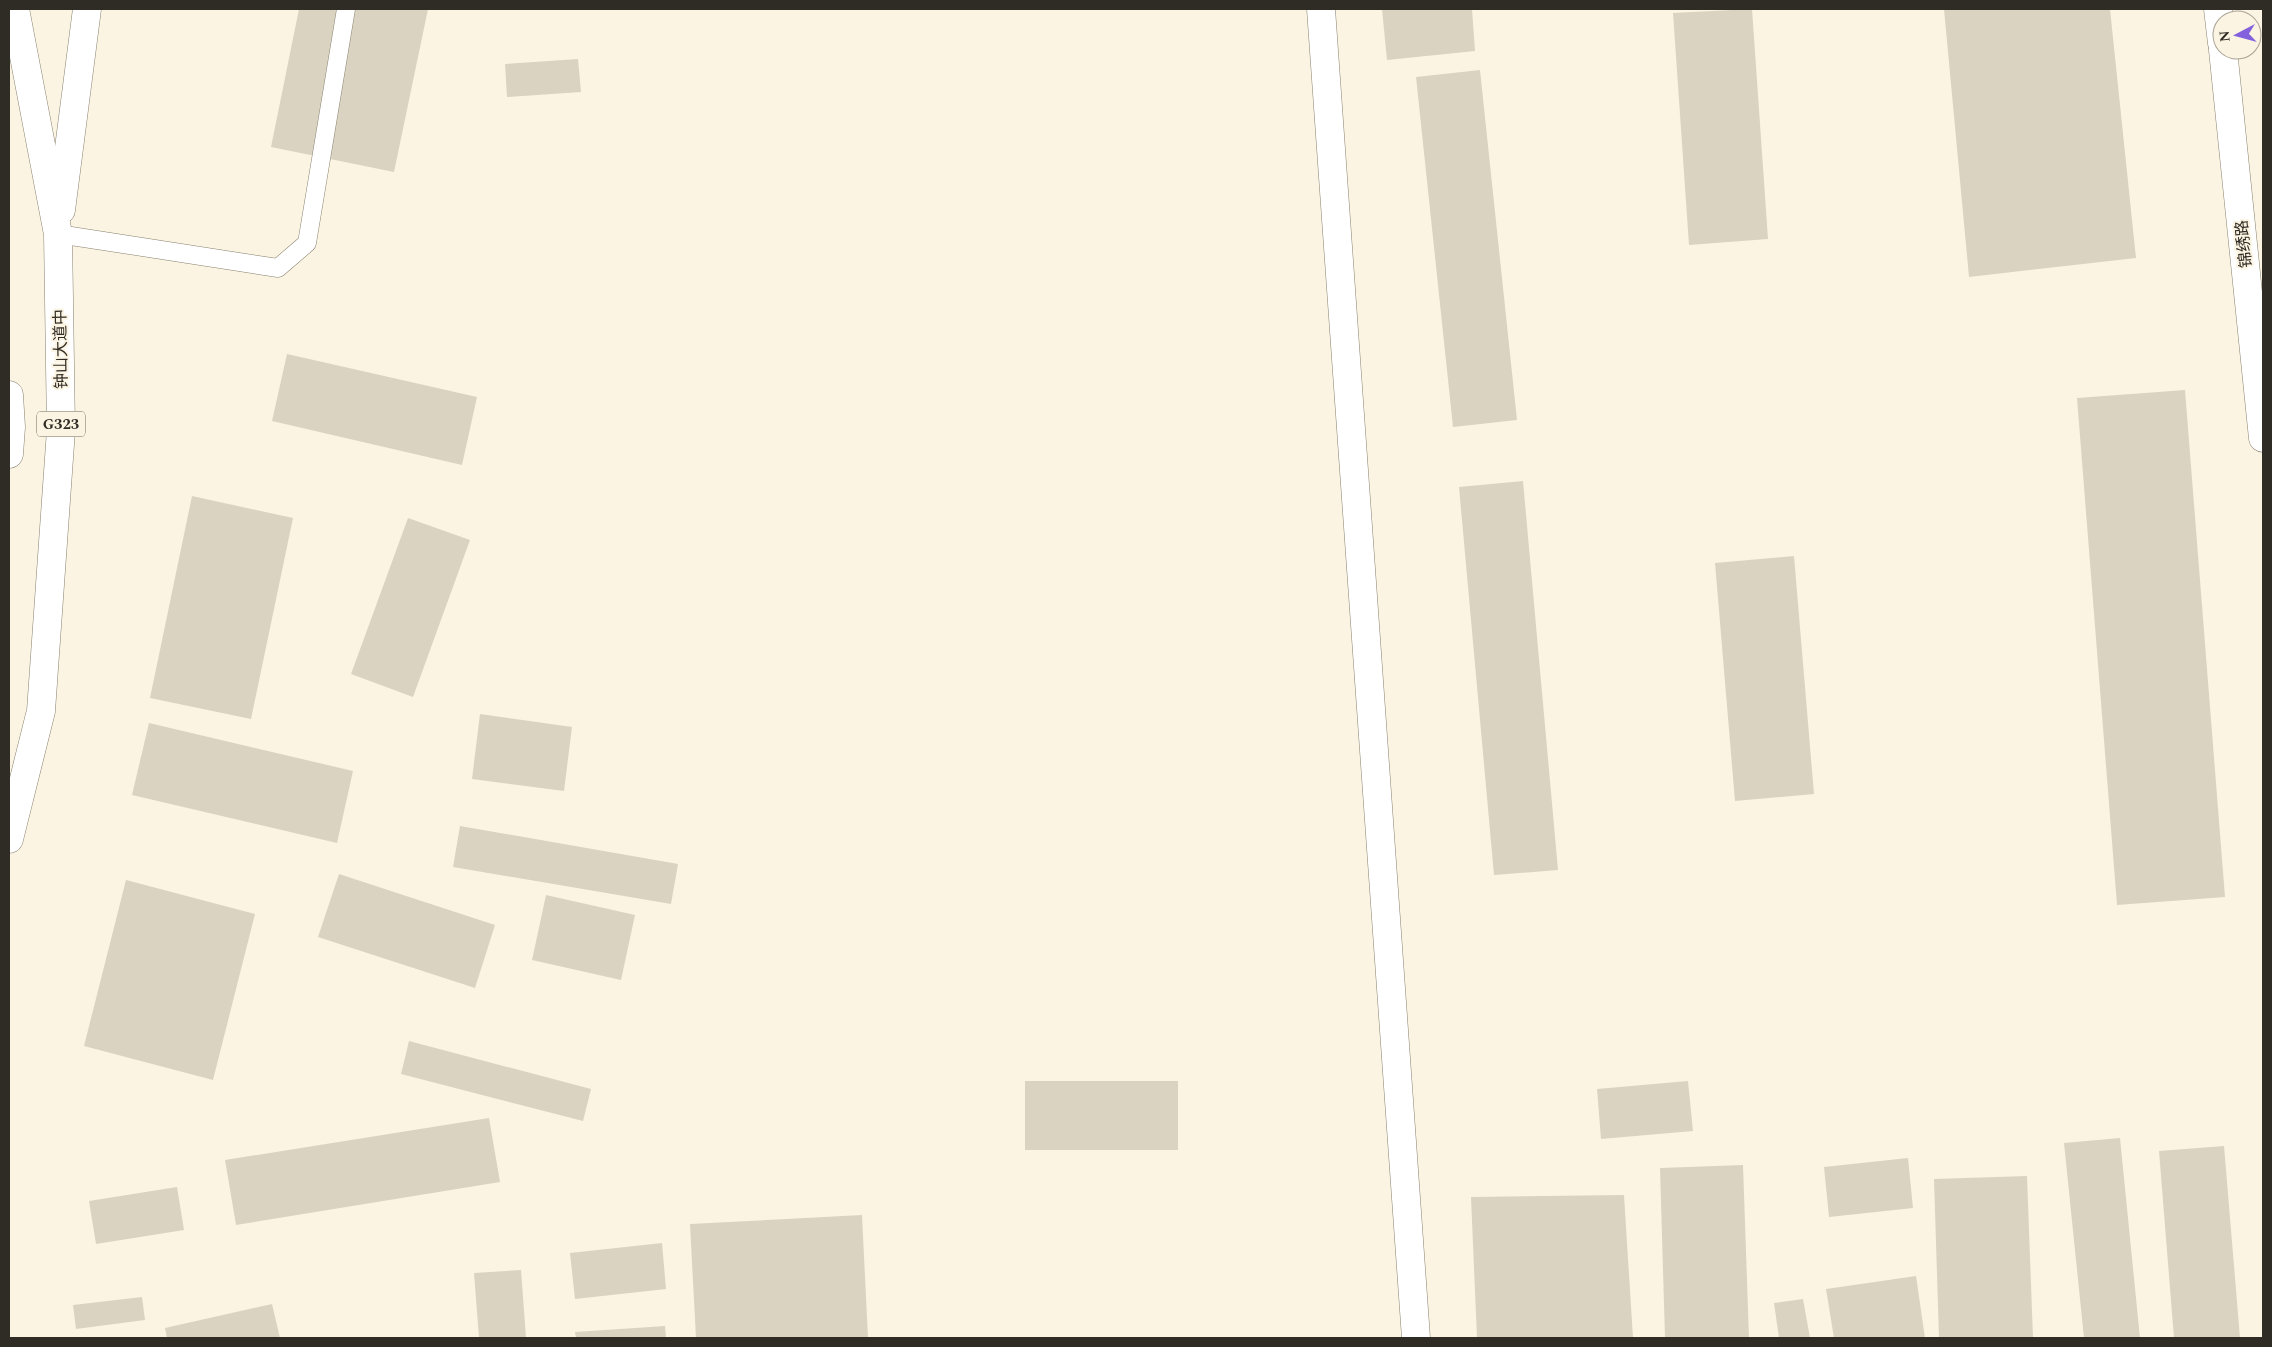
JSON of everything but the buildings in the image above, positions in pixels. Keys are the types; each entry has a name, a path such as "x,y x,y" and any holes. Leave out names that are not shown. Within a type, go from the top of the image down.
{"main road":[{"name":"钟山大道中","path":"9,840 41,711 61,430 58,234 15,9"},
{"path":"58,234 88,9"},
{"path":"1320,9 1416,1338"},
{"name":"锦绣路","path":"2224,60 2263,438"},
{"path":"9,395 11,427 9,454"}],"lane":[{"path":"58,234 278,268 307,243 346,9"}]}
